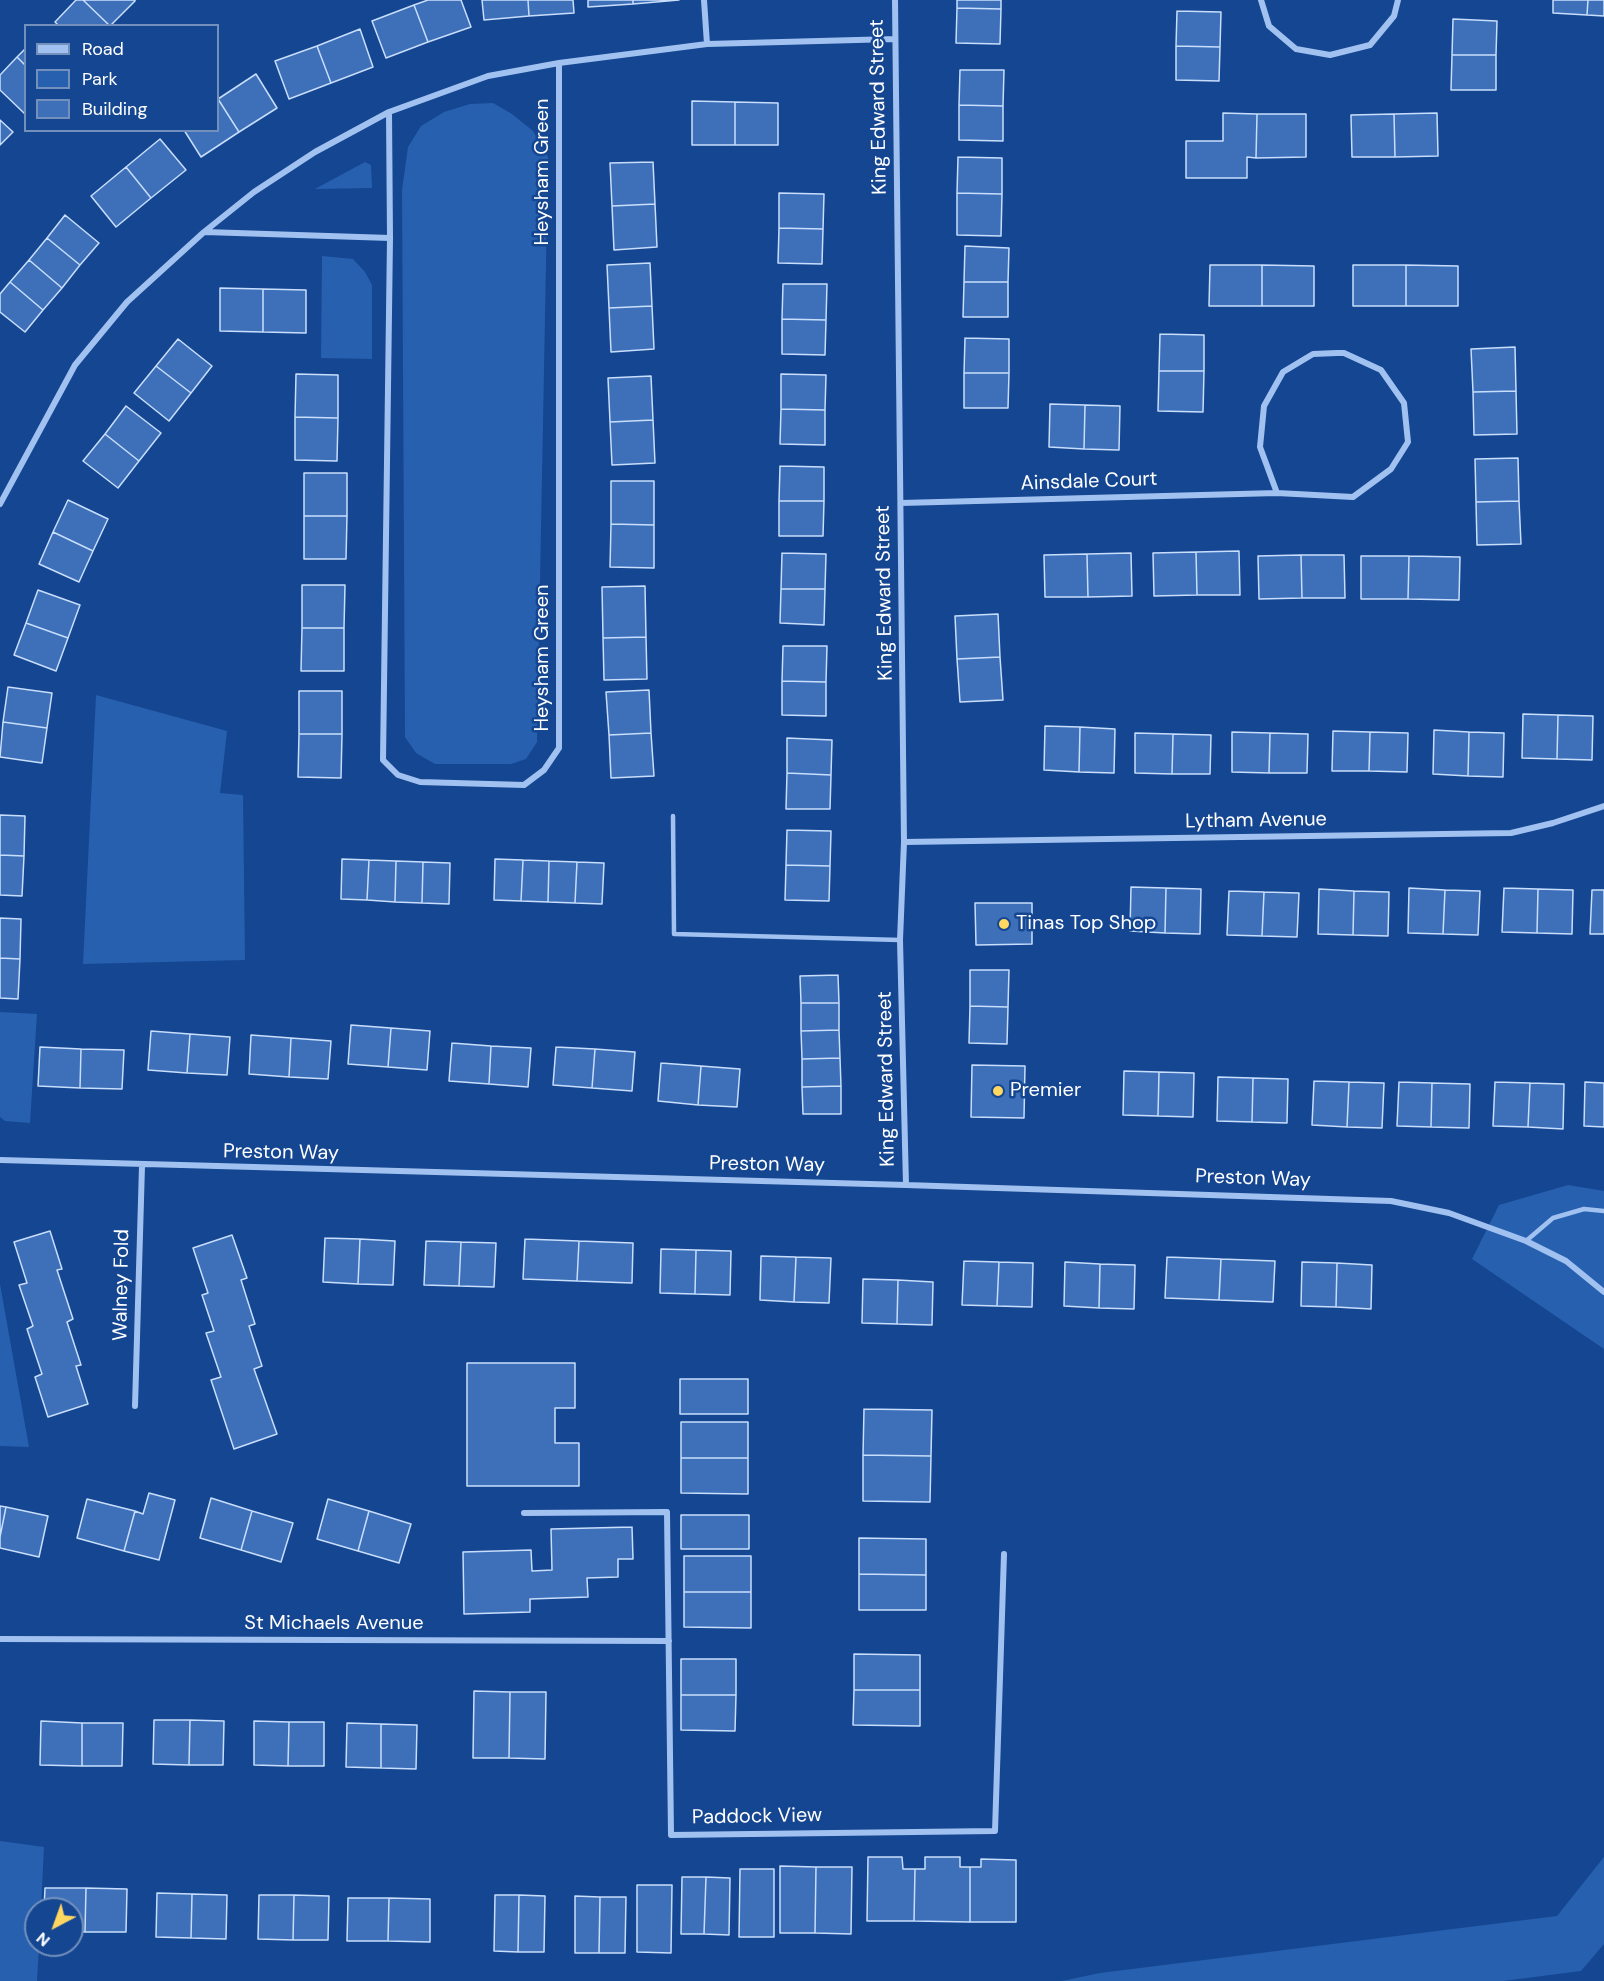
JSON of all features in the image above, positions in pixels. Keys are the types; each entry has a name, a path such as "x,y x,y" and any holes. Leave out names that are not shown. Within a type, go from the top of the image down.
{"street":[{"path":"705,0 707,44"},
{"name":"King Edward Street","path":"895,0 904,842 900,940 906,1185"},
{"path":"1261,0 1269,26 1296,49 1330,55 1370,45 1394,16 1398,0"},
{"path":"0,504 75,365 127,302 204,231 254,192 315,152 389,112 488,76 559,63 707,44 894,39"},
{"name":"Heysham Green","path":"389,112 390,238 383,760 398,775 420,782 524,785 544,771 559,748 559,63"},
{"path":"204,231 390,238"},
{"name":"Ainsdale Court","path":"901,503 1277,493 1353,497 1391,469 1408,442 1404,403 1381,370 1344,353 1336,353 1313,354 1283,372 1264,406 1260,447 1277,493"},
{"name":"Lytham Avenue","path":"904,842 1511,833 1562,821 1604,806"},
{"name":"Preston Way","path":"0,1160 142,1166 906,1185 1390,1201 1449,1213 1526,1241 1566,1261 1604,1292"},
{"name":"Walney Fold","path":"135,1406 142,1166"},
{"name":"Paddock View","path":"524,1514 667,1512 671,1835 996,1831 1004,1554"},
{"name":"St Michaels Avenue","path":"0,1641 669,1641"}],"lane":[{"path":"673,816 674,934 900,940"},
{"path":"1526,1241 1553,1218 1584,1209 1604,1211"}],"green space":[{"path":"493,103 512,114 533,131 548,157 537,742 526,759 511,764 435,764 416,753 405,737 402,190 408,147 421,126 444,112 470,104"},
{"path":"365,162 371,165 372,188 315,189"},
{"path":"322,256 353,259 365,272 372,285 372,359 321,358"},
{"path":"96,695 227,731 220,793 243,795 245,960 83,964"},
{"path":"0,1012 37,1014 30,1123 5,1121 0,1117"},
{"path":"1568,1185 1604,1191 1604,1349 1472,1259 1499,1205"},
{"path":"0,1284 29,1447 0,1446"},
{"path":"0,1841 44,1847 42,1897 24,1897 24,1957 38,1957 37,1981 0,1981"},
{"path":"1604,1857 1604,1944 1581,1971 1503,1981 1062,1981 1100,1973 1557,1916"}],"building":[{"path":"76,0 83,0 108,24 57,24 55,22"},
{"path":"83,0 135,0 112,24 108,24"},
{"path":"428,0 461,0 471,27 428,42 414,5"},
{"path":"482,0 528,0 529,16 484,20"},
{"path":"528,0 573,0 574,13 529,16"},
{"path":"588,0 633,0 633,4 588,7"},
{"path":"633,0 679,0 633,4"},
{"path":"957,0 1001,0 1001,9 957,8"},
{"path":"1553,0 1588,0 1587,15 1553,13"},
{"path":"1588,0 1604,0 1604,16 1587,15"},
{"path":"414,5 428,42 386,58 372,21"},
{"path":"957,8 1001,9 1000,44 956,43"},
{"path":"1177,11 1221,12 1220,47 1176,46"},
{"path":"1453,19 1497,21 1496,55 1452,55"},
{"path":"360,29 373,67 331,83 317,46"},
{"path":"317,46 331,83 289,99 275,61"},
{"path":"1176,46 1220,47 1219,81 1176,80"},
{"path":"24,50 24,64 17,57"},
{"path":"1452,55 1496,55 1496,90 1451,90"},
{"path":"17,57 24,64 24,113 0,90 0,75"},
{"path":"960,70 1004,70 1003,106 959,105"},
{"path":"256,74 277,108 239,132 219,98"},
{"path":"219,101 239,132 201,157 185,132 219,132"},
{"path":"692,101 735,102 735,145 692,145"},
{"path":"735,102 778,103 778,145 735,145"},
{"path":"959,105 1003,106 1003,141 959,140"},
{"path":"1223,113 1257,114 1256,158 1247,157 1247,178 1186,178 1186,141 1223,141"},
{"path":"1437,113 1438,156 1395,157 1394,114"},
{"path":"1257,114 1306,114 1306,157 1256,158"},
{"path":"1394,114 1395,157 1352,157 1351,115"},
{"path":"0,120 13,132 0,145"},
{"path":"160,139 186,170 151,198 126,167"},
{"path":"958,157 1002,158 1002,194 957,193"},
{"path":"653,162 655,204 612,206 610,163"},
{"path":"126,167 151,198 116,227 91,196"},
{"path":"779,193 824,194 823,229 779,228"},
{"path":"957,193 1002,194 1001,236 957,235"},
{"path":"655,204 657,247 614,250 612,206"},
{"path":"65,215 99,243 80,265 47,238"},
{"path":"779,228 823,229 822,264 778,263"},
{"path":"47,238 80,265 62,288 29,260"},
{"path":"965,246 1009,248 1008,282 964,282"},
{"path":"29,260 62,288 43,310 10,282"},
{"path":"650,263 652,306 609,308 607,265"},
{"path":"1210,265 1262,265 1262,306 1209,306"},
{"path":"1262,265 1314,266 1314,306 1262,306"},
{"path":"1353,265 1406,265 1406,306 1353,306"},
{"path":"1406,265 1458,266 1458,306 1406,306"},
{"path":"10,282 43,310 25,332 0,312 0,294"},
{"path":"964,282 1008,282 1008,317 963,317"},
{"path":"783,284 827,284 826,320 782,319"},
{"path":"220,288 263,289 263,332 220,331"},
{"path":"263,289 306,290 306,333 263,332"},
{"path":"652,306 654,349 611,352 609,308"},
{"path":"782,319 826,320 825,355 782,354"},
{"path":"1160,334 1204,335 1204,371 1159,371"},
{"path":"965,338 1009,339 1009,373 964,373"},
{"path":"178,339 212,366 191,393 156,366"},
{"path":"1515,347 1516,391 1473,392 1471,349"},
{"path":"156,366 191,393 169,421 134,393"},
{"path":"1159,371 1204,371 1203,412 1158,411"},
{"path":"964,373 1009,373 1008,408 964,408"},
{"path":"296,374 338,375 338,418 295,417"},
{"path":"781,374 826,375 825,410 781,409"},
{"path":"651,376 653,420 610,422 608,378"},
{"path":"1516,391 1517,434 1474,435 1473,392"},
{"path":"1050,404 1085,405 1084,449 1049,447"},
{"path":"1085,405 1120,406 1119,450 1084,449"},
{"path":"126,406 161,433 139,461 105,434"},
{"path":"781,409 825,410 825,445 780,444"},
{"path":"295,417 338,418 337,461 295,460"},
{"path":"653,420 655,463 612,465 610,422"},
{"path":"105,434 139,461 118,488 83,461"},
{"path":"1518,458 1519,501 1476,502 1475,459"},
{"path":"780,466 824,467 824,501 779,501"},
{"path":"304,473 347,473 347,516 304,516"},
{"path":"611,481 654,481 654,525 611,524"},
{"path":"68,500 108,519 93,551 53,532"},
{"path":"779,501 824,501 823,536 779,536"},
{"path":"1519,501 1521,544 1477,545 1476,502"},
{"path":"304,516 347,516 346,559 304,559"},
{"path":"611,524 654,525 654,568 610,567"},
{"path":"53,532 93,551 79,582 39,564"},
{"path":"1239,551 1240,595 1197,595 1196,552"},
{"path":"1196,552 1197,595 1154,596 1153,553"},
{"path":"782,553 826,554 825,589 781,589"},
{"path":"1131,553 1132,596 1088,597 1087,554"},
{"path":"1087,554 1088,597 1045,597 1044,555"},
{"path":"1301,555 1302,598 1259,599 1258,556"},
{"path":"1301,555 1344,555 1345,598 1302,598"},
{"path":"1361,556 1409,556 1408,599 1361,599"},
{"path":"1409,556 1460,557 1459,600 1408,599"},
{"path":"302,585 345,585 344,628 302,628"},
{"path":"645,586 646,637 603,638 602,587"},
{"path":"781,589 825,589 824,625 780,623"},
{"path":"38,590 80,605 68,638 26,623"},
{"path":"998,614 1000,657 957,659 955,616"},
{"path":"26,623 68,638 56,671 14,655"},
{"path":"302,628 344,628 344,671 301,671"},
{"path":"646,637 647,679 604,680 603,638"},
{"path":"783,646 827,646 826,682 782,681"},
{"path":"1000,657 1003,700 960,702 957,659"},
{"path":"782,681 826,682 826,716 782,715"},
{"path":"8,687 52,693 47,728 3,722"},
{"path":"649,690 651,733 609,735 606,692"},
{"path":"299,691 342,691 342,734 299,734"},
{"path":"1523,714 1558,715 1557,759 1522,758"},
{"path":"1558,715 1593,716 1592,760 1557,759"},
{"path":"3,722 47,728 42,763 0,757"},
{"path":"1045,726 1080,727 1079,772 1044,770"},
{"path":"1080,727 1115,729 1114,773 1079,772"},
{"path":"1434,730 1469,732 1468,776 1433,774"},
{"path":"1333,731 1370,732 1369,771 1332,771"},
{"path":"1232,732 1270,733 1269,773 1232,772"},
{"path":"1370,732 1408,733 1407,772 1369,771"},
{"path":"1469,732 1504,733 1503,777 1468,776"},
{"path":"651,733 654,776 611,778 609,735"},
{"path":"1135,733 1173,734 1172,774 1135,773"},
{"path":"1270,733 1308,734 1307,773 1269,773"},
{"path":"299,734 342,734 341,778 298,777"},
{"path":"1173,734 1211,735 1210,774 1172,774"},
{"path":"787,738 832,740 831,775 787,773"},
{"path":"787,773 831,775 830,809 786,809"},
{"path":"0,815 25,816 24,856 0,855"},
{"path":"787,830 831,831 830,866 786,865"},
{"path":"0,855 24,856 22,896 0,895"},
{"path":"342,859 369,860 367,900 341,899"},
{"path":"495,859 523,860 521,901 494,900"},
{"path":"369,860 396,861 395,902 367,900"},
{"path":"523,860 549,861 548,902 521,901"},
{"path":"396,861 423,862 422,903 395,902"},
{"path":"549,861 577,862 575,903 548,902"},
{"path":"423,862 450,863 449,904 422,903"},
{"path":"577,862 604,863 602,904 575,903"},
{"path":"786,865 830,866 829,901 785,900"},
{"path":"1131,887 1166,888 1165,933 1130,931"},
{"path":"1166,888 1201,889 1200,934 1165,933"},
{"path":"1409,888 1445,890 1443,934 1408,933"},
{"path":"1504,888 1538,889 1537,933 1502,932"},
{"path":"1319,889 1354,891 1353,935 1318,934"},
{"path":"1538,889 1573,890 1572,934 1537,933"},
{"path":"1445,890 1480,891 1478,935 1443,934"},
{"path":"1592,890 1604,890 1604,934 1590,934"},
{"path":"1229,891 1264,892 1262,936 1227,935"},
{"path":"1354,891 1389,892 1388,936 1353,935"},
{"path":"1264,892 1299,893 1297,937 1262,936"},
{"name":"Tinas Top Shop","path":"975,903 1032,903 1032,944 976,945"},
{"path":"0,918 21,919 20,959 0,958"},
{"path":"0,958 20,959 18,999 0,998"},
{"path":"970,970 1009,970 1008,1007 970,1006"},
{"path":"838,975 839,1003 801,1003 800,976"},
{"path":"801,1003 839,1003 839,1030 801,1031"},
{"path":"970,1006 1008,1007 1007,1044 969,1043"},
{"path":"351,1025 391,1028 388,1067 348,1064"},
{"path":"391,1028 430,1031 427,1070 388,1067"},
{"path":"839,1030 840,1058 802,1059 801,1031"},
{"path":"151,1031 190,1034 187,1073 148,1070"},
{"path":"190,1034 230,1037 227,1075 187,1073"},
{"path":"251,1035 291,1038 289,1077 249,1074"},
{"path":"291,1038 331,1041 328,1079 289,1077"},
{"path":"452,1043 491,1046 489,1084 449,1081"},
{"path":"491,1046 531,1048 528,1087 489,1084"},
{"path":"40,1047 81,1049 80,1088 38,1086"},
{"path":"556,1047 595,1049 592,1088 553,1085"},
{"path":"81,1049 124,1050 122,1089 80,1088"},
{"path":"595,1049 635,1052 632,1091 592,1088"},
{"path":"840,1058 841,1086 802,1087 802,1059"},
{"path":"661,1063 701,1066 698,1105 658,1101"},
{"name":"Premier","path":"972,1065 1025,1066 1024,1118 971,1117"},
{"path":"701,1066 740,1069 737,1107 698,1105"},
{"path":"1124,1071 1159,1072 1158,1116 1123,1115"},
{"path":"1159,1072 1194,1073 1193,1117 1158,1116"},
{"path":"1218,1077 1253,1078 1252,1122 1217,1121"},
{"path":"1253,1078 1288,1079 1287,1123 1252,1122"},
{"path":"1314,1081 1349,1082 1347,1127 1312,1125"},
{"path":"1349,1082 1384,1083 1382,1128 1347,1127"},
{"path":"1399,1082 1432,1083 1431,1127 1397,1126"},
{"path":"1495,1082 1530,1083 1528,1127 1493,1126"},
{"path":"1585,1082 1604,1083 1604,1127 1584,1126"},
{"path":"1432,1083 1470,1084 1469,1128 1431,1127"},
{"path":"1530,1083 1564,1084 1563,1129 1528,1127"},
{"path":"841,1086 841,1114 803,1114 802,1087"},
{"path":"50,1231 62,1269 57,1270 73,1319 67,1322 81,1365 76,1366 88,1404 48,1417 35,1377 42,1374 27,1329 33,1326 19,1285 27,1283 14,1242"},
{"path":"232,1235 247,1278 241,1280 255,1324 249,1326 262,1366 254,1369 277,1434 234,1449 211,1380 221,1377 206,1333 214,1331 202,1295 208,1293 193,1248"},
{"path":"325,1238 360,1239 358,1284 323,1282"},
{"path":"360,1239 395,1241 393,1285 358,1284"},
{"path":"525,1239 579,1241 577,1281 523,1279"},
{"path":"426,1241 461,1242 459,1286 424,1285"},
{"path":"579,1241 633,1243 632,1283 577,1281"},
{"path":"461,1242 496,1243 494,1287 459,1286"},
{"path":"661,1249 696,1250 695,1294 660,1293"},
{"path":"696,1250 731,1251 730,1295 695,1294"},
{"path":"761,1256 796,1257 794,1302 760,1300"},
{"path":"796,1257 831,1258 829,1303 794,1302"},
{"path":"1167,1257 1221,1259 1219,1300 1165,1298"},
{"path":"1221,1259 1275,1261 1273,1302 1219,1300"},
{"path":"964,1261 999,1262 997,1306 962,1305"},
{"path":"999,1262 1033,1263 1032,1307 997,1306"},
{"path":"1065,1262 1100,1264 1099,1308 1064,1306"},
{"path":"1302,1262 1337,1263 1336,1307 1301,1306"},
{"path":"1337,1263 1372,1265 1371,1309 1336,1307"},
{"path":"1100,1264 1135,1265 1134,1309 1099,1308"},
{"path":"863,1279 898,1280 897,1324 862,1323"},
{"path":"898,1280 933,1282 932,1325 897,1324"},
{"path":"467,1363 575,1363 575,1408 555,1408 555,1443 579,1443 579,1486 467,1486"},
{"path":"680,1379 748,1379 748,1414 680,1414"},
{"path":"864,1409 932,1410 931,1456 863,1455"},
{"path":"681,1422 748,1422 748,1458 681,1458"},
{"path":"863,1455 931,1456 930,1502 863,1501"},
{"path":"681,1458 748,1458 748,1494 681,1493"},
{"path":"149,1493 175,1500 159,1560 124,1551 135,1511 143,1514"},
{"path":"211,1498 252,1511 241,1550 200,1538"},
{"path":"87,1499 135,1511 124,1551 77,1538"},
{"path":"328,1499 369,1511 358,1551 317,1539"},
{"path":"0,1506 6,1507 0,1537"},
{"path":"6,1507 48,1516 39,1557 0,1548"},
{"path":"252,1511 293,1523 281,1562 241,1550"},
{"path":"369,1511 411,1524 399,1563 358,1551"},
{"path":"681,1515 749,1515 749,1549 681,1549"},
{"path":"632,1527 633,1559 618,1559 618,1577 587,1578 588,1597 530,1599 530,1612 464,1614 463,1552 531,1550 532,1571 552,1570 551,1529"},
{"path":"859,1538 926,1539 926,1575 859,1574"},
{"path":"684,1556 751,1556 751,1592 684,1592"},
{"path":"859,1574 926,1575 926,1610 859,1610"},
{"path":"684,1592 751,1592 751,1628 684,1627"},
{"path":"854,1654 920,1655 920,1690 854,1690"},
{"path":"681,1659 736,1659 736,1695 681,1695"},
{"path":"854,1690 920,1690 920,1726 853,1725"},
{"path":"474,1691 510,1692 509,1758 473,1758"},
{"path":"510,1692 546,1692 545,1759 509,1758"},
{"path":"681,1695 736,1695 735,1731 681,1730"},
{"path":"154,1720 190,1720 189,1765 153,1764"},
{"path":"190,1720 224,1721 223,1765 189,1765"},
{"path":"41,1721 82,1723 82,1766 40,1765"},
{"path":"254,1721 289,1722 288,1766 254,1765"},
{"path":"289,1722 324,1722 324,1766 288,1766"},
{"path":"82,1723 123,1723 122,1766 82,1766"},
{"path":"347,1723 381,1724 381,1768 346,1767"},
{"path":"381,1724 417,1725 416,1769 381,1768"},
{"path":"868,1857 902,1857 903,1869 915,1869 914,1921 867,1921"},
{"path":"925,1857 960,1857 960,1867 970,1867 970,1922 914,1921 915,1869 925,1869"},
{"path":"981,1859 1016,1860 1016,1922 970,1922 970,1867 981,1867"},
{"path":"780,1866 816,1867 815,1933 780,1933"},
{"path":"816,1867 852,1867 851,1934 815,1933"},
{"path":"740,1869 774,1869 774,1937 739,1937"},
{"path":"682,1877 706,1877 704,1934 681,1934"},
{"path":"706,1877 730,1878 729,1935 704,1934"},
{"path":"637,1885 672,1885 671,1953 637,1952"},
{"path":"45,1888 86,1888 85,1932 84,1897 45,1897"},
{"path":"86,1888 127,1889 126,1932 85,1932"},
{"path":"157,1893 192,1894 191,1938 156,1937"},
{"path":"192,1894 227,1895 226,1939 191,1938"},
{"path":"259,1895 294,1895 293,1940 258,1939"},
{"path":"294,1895 329,1896 328,1940 293,1940"},
{"path":"495,1895 519,1895 518,1952 494,1951"},
{"path":"519,1895 545,1896 544,1952 518,1952"},
{"path":"575,1896 600,1897 599,1953 575,1953"},
{"path":"600,1897 626,1897 625,1953 599,1953"},
{"path":"348,1898 389,1898 388,1941 347,1941"},
{"path":"389,1898 430,1899 430,1942 388,1941"}],"place":[{"name":"Tinas Top Shop","path":"1004,924"},
{"name":"Premier","path":"998,1091"}]}
